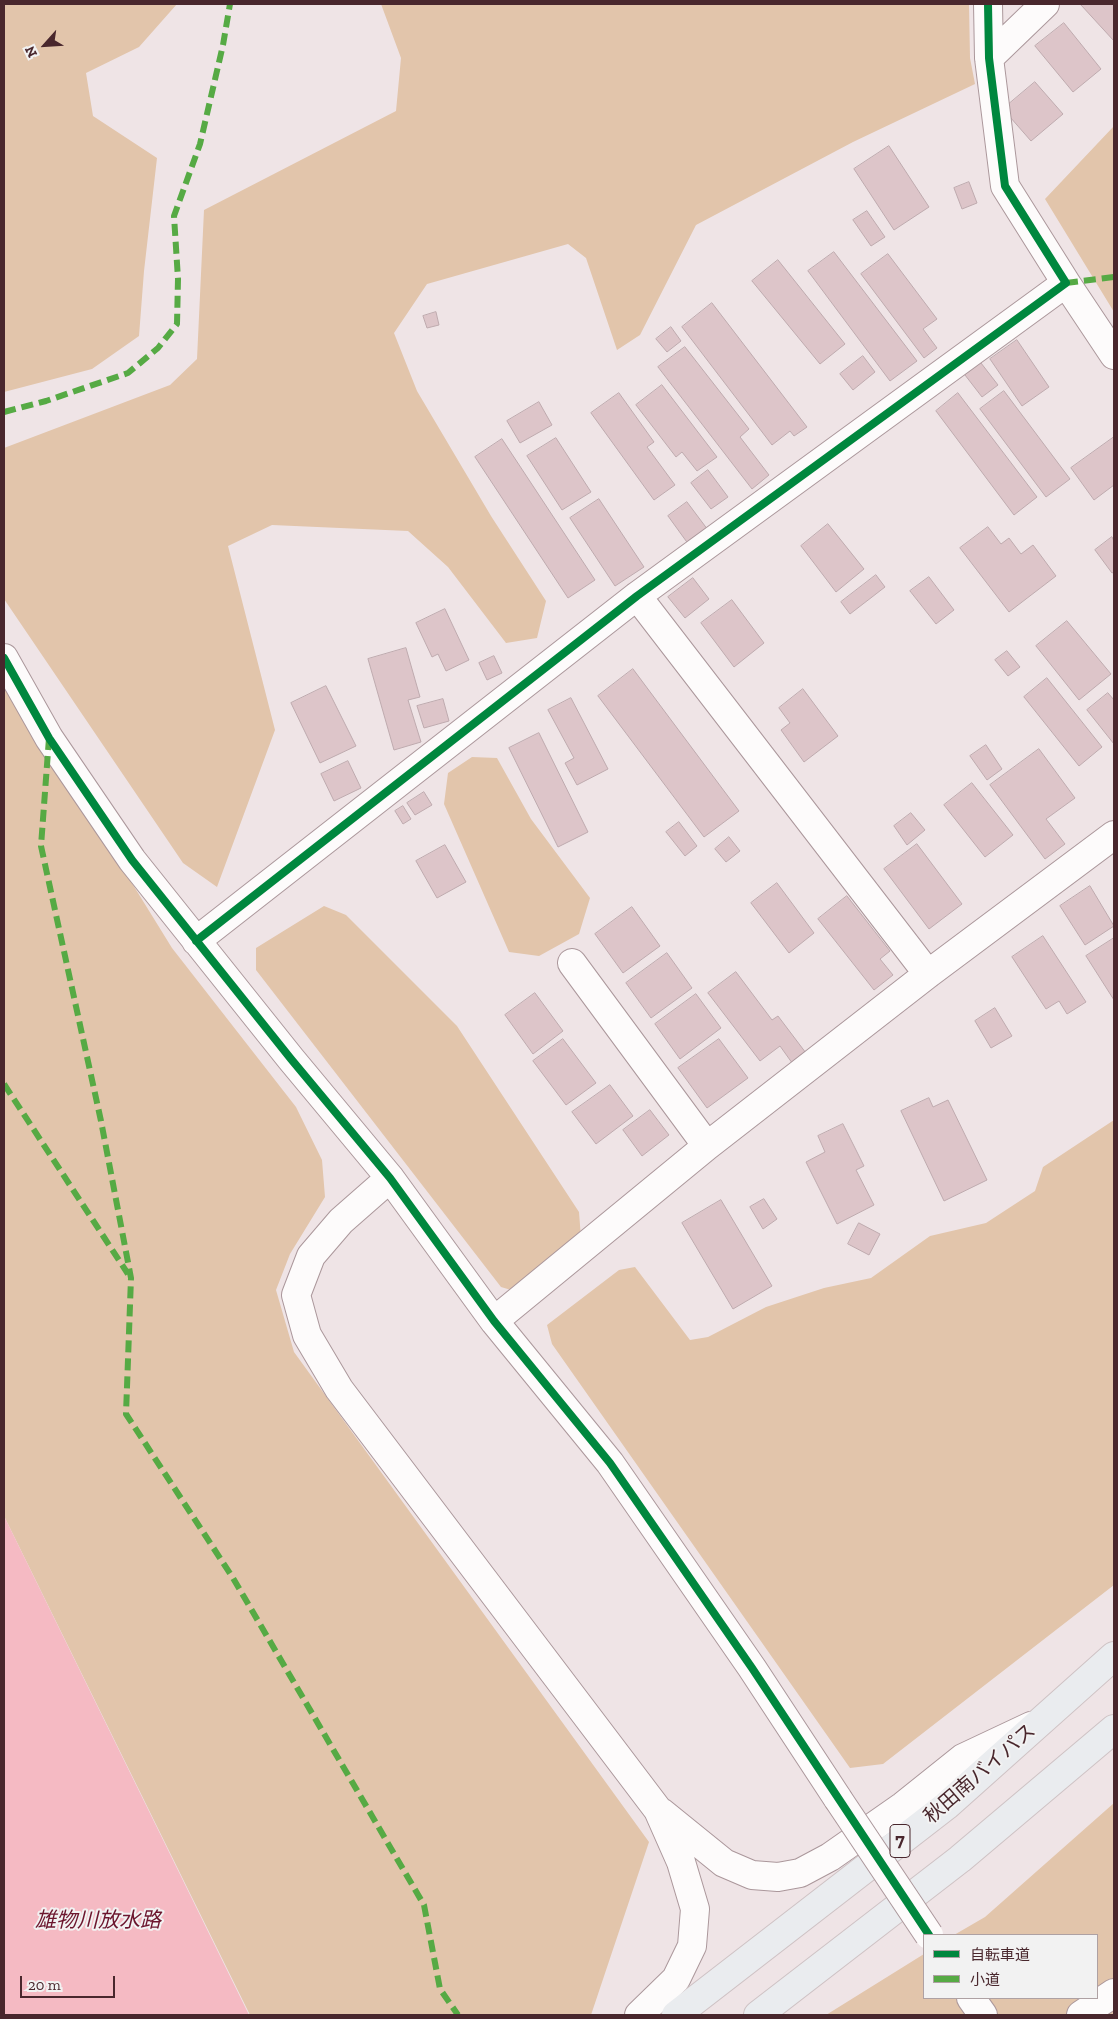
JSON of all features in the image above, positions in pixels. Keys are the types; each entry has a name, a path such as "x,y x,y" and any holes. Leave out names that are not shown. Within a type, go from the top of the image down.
{"highway":[{"name":"秋田南バイパス","path":"676,2015 946,1806 1114,1656"},
{"path":"758,2015 960,1859 1114,1730"}],"street":[{"path":"988,4 989,58 1005,186 1114,355"},
{"path":"989,58 1045,4"},
{"path":"196,941 637,596 1066,283"},
{"path":"637,596 928,974"},
{"path":"4,658 49,738 132,860 390,1178 494,1321 610,1463 752,1668 928,1934"},
{"path":"494,1321 707,1146 928,974 1114,835"},
{"path":"572,963 707,1146"},
{"path":"390,1178 341,1221 311,1256 296,1295 307,1335 340,1389 658,1810 681,1862 695,1909 692,1946 676,1979 639,2015"},
{"path":"658,1810 724,1863 752,1875 778,1877 800,1873 830,1857 894,1812 963,1758 1042,1720"},
{"path":"1081,2015 1114,1993"},
{"path":"972,1999 983,2015"}],"shaded area":[{"path":"4,4 177,4 139,47 86,73 93,116 157,158 144,271 139,336 92,369 4,392"},
{"path":"381,4 969,4 970,58 975,84 853,142 696,225 640,335 617,350 586,258 568,244 427,284 394,333 417,391 491,516 546,601 537,638 506,643 448,567 408,531 272,525 228,546 275,730 217,887 183,863 4,599 4,448 170,385 197,359 204,210 396,111 401,58"},
{"path":"1114,126 1114,312 1045,199"},
{"path":"4,676 172,948 296,1107 322,1160 325,1197 290,1254 276,1290 294,1352 649,1842 591,2015 250,2015 4,1516"},
{"path":"472,757 497,758 531,819 590,898 579,934 539,956 509,952 444,804 448,773"},
{"path":"324,906 346,915 457,1026 579,1212 581,1238 521,1293 501,1287 256,970 256,948"},
{"path":"1114,1120 1114,1585 883,1764 850,1768 552,1344 547,1325 619,1270 635,1267 690,1340 708,1337 766,1307 824,1288 871,1278 930,1236 986,1223 1035,1191 1043,1167"},
{"path":"1114,1803 1114,2015 826,2015 923,1955 923,1999 1098,1999 1098,1934 956,1934 985,1917"}],"water":[{"name":"雄物川放水路","path":"4,1516 249,2015 4,2015"}],"building":[{"path":"1114,4 1114,41 1081,5"},
{"path":"1064,23 1101,69 1073,92 1035,46"},
{"path":"1035,82 1063,114 1031,141 1003,109"},
{"path":"889,146 929,207 894,230 854,169"},
{"path":"969,182 977,203 962,209 954,188"},
{"path":"867,211 885,237 871,246 853,220"},
{"path":"834,252 917,361 890,381 808,271"},
{"path":"888,254 937,319 923,329 937,348 924,358 861,274"},
{"path":"778,260 845,344 820,364 752,281"},
{"path":"712,303 807,427 794,436 790,431 772,445 682,327"},
{"path":"436,312 439,325 427,328 423,316"},
{"path":"671,327 681,341 667,352 656,339"},
{"path":"1017,340 1049,387 1022,406 990,359"},
{"path":"685,347 749,429 740,437 769,475 752,489 658,367"},
{"path":"863,356 875,372 853,390 840,374"},
{"path":"981,363 998,385 982,397 965,375"},
{"path":"662,385 717,457 697,471 682,452 676,457 636,405"},
{"path":"1004,391 1070,479 1046,497 980,409"},
{"path":"619,393 654,442 647,447 675,485 654,500 591,413"},
{"path":"958,393 1037,497 1014,515 936,411"},
{"path":"539,402 552,425 520,443 507,421"},
{"path":"1114,437 1114,485 1094,500 1071,468"},
{"path":"556,438 591,492 562,510 527,456"},
{"path":"502,439 595,580 568,598 475,457"},
{"path":"708,470 728,497 711,509 691,483"},
{"path":"599,499 644,567 615,586 570,518"},
{"path":"687,502 708,530 689,545 668,516"},
{"path":"828,524 864,569 836,592 801,546"},
{"path":"988,527 1001,544 1009,538 1021,554 1033,545 1056,576 1009,612 960,548"},
{"path":"1112,537 1114,541 1114,572 1112,573 1095,550"},
{"path":"876,575 885,587 850,614 841,602"},
{"path":"929,577 954,610 936,624 910,591"},
{"path":"693,578 709,599 685,618 668,597"},
{"path":"732,600 764,643 734,667 701,623"},
{"path":"445,609 469,660 446,671 438,654 432,657 416,623"},
{"path":"1067,621 1111,674 1079,700 1036,646"},
{"path":"406,648 420,697 408,700 421,742 394,750 368,659"},
{"path":"1007,651 1020,667 1008,676 995,660"},
{"path":"494,656 502,673 487,680 479,663"},
{"path":"633,669 739,811 704,837 598,696"},
{"path":"1047,678 1102,747 1079,766 1024,697"},
{"path":"326,686 356,746 320,763 291,703"},
{"path":"803,689 838,736 804,762 781,730 790,723 779,708"},
{"path":"1108,693 1114,700 1114,744 1087,710"},
{"path":"571,698 608,769 577,785 565,763 574,758 548,710"},
{"path":"443,699 449,721 424,728 417,706"},
{"path":"539,733 588,832 558,847 509,748"},
{"path":"986,745 1002,769 987,780 970,756"},
{"path":"1039,749 1075,798 1046,819 1065,844 1045,859 990,785"},
{"path":"348,761 361,788 334,801 321,774"},
{"path":"972,783 1013,835 985,857 944,805"},
{"path":"424,792 432,805 415,815 407,803"},
{"path":"403,806 411,819 403,824 395,811"},
{"path":"911,813 925,830 907,845 894,826"},
{"path":"679,822 697,846 685,856 666,832"},
{"path":"729,837 740,851 726,862 715,849"},
{"path":"917,844 962,904 929,929 884,869"},
{"path":"445,845 466,882 437,898 416,861"},
{"path":"777,883 814,933 789,953 751,903"},
{"path":"1090,886 1114,926 1085,945 1060,906"},
{"path":"847,896 890,951 880,959 893,975 874,990 818,919"},
{"path":"632,907 660,946 623,973 595,934"},
{"path":"1043,936 1086,1002 1067,1014 1059,1001 1046,1009 1012,957"},
{"path":"1114,938 1114,1000 1086,956"},
{"path":"667,953 692,988 651,1018 626,983"},
{"path":"736,972 772,1020 778,1016 809,1057 795,1067 780,1046 760,1061 708,993"},
{"path":"535,993 563,1031 533,1054 505,1015"},
{"path":"696,994 721,1028 680,1059 655,1024"},
{"path":"995,1008 1012,1036 991,1048 975,1021"},
{"path":"563,1039 596,1083 566,1105 533,1061"},
{"path":"719,1039 748,1078 707,1108 678,1068"},
{"path":"610,1085 633,1116 596,1144 572,1112"},
{"path":"929,1098 933,1107 948,1100 987,1180 944,1201 901,1111"},
{"path":"650,1110 669,1135 642,1156 623,1130"},
{"path":"843,1124 864,1166 856,1170 874,1205 837,1224 806,1162 825,1152 818,1136"},
{"path":"764,1199 777,1219 763,1229 750,1207"},
{"path":"721,1200 772,1286 733,1309 682,1223"},
{"path":"859,1223 880,1234 869,1255 848,1244"}],"marked path":[{"path":"4,412 46,401 128,373 158,348 177,324 178,279 174,216 200,144 223,45 230,4"},
{"path":"1066,283 1114,277"},
{"path":"49,738 41,846 101,1121 131,1278 126,1414 233,1578 424,1905 440,1989 458,2015"},
{"path":"4,1084 128,1274"}],"cycle path":[{"path":"196,941 637,596 1066,283 1005,186 989,58 988,4"},
{"path":"4,658 49,738 132,860 291,1059 390,1178 494,1321 610,1463 752,1668 928,1934"}]}
